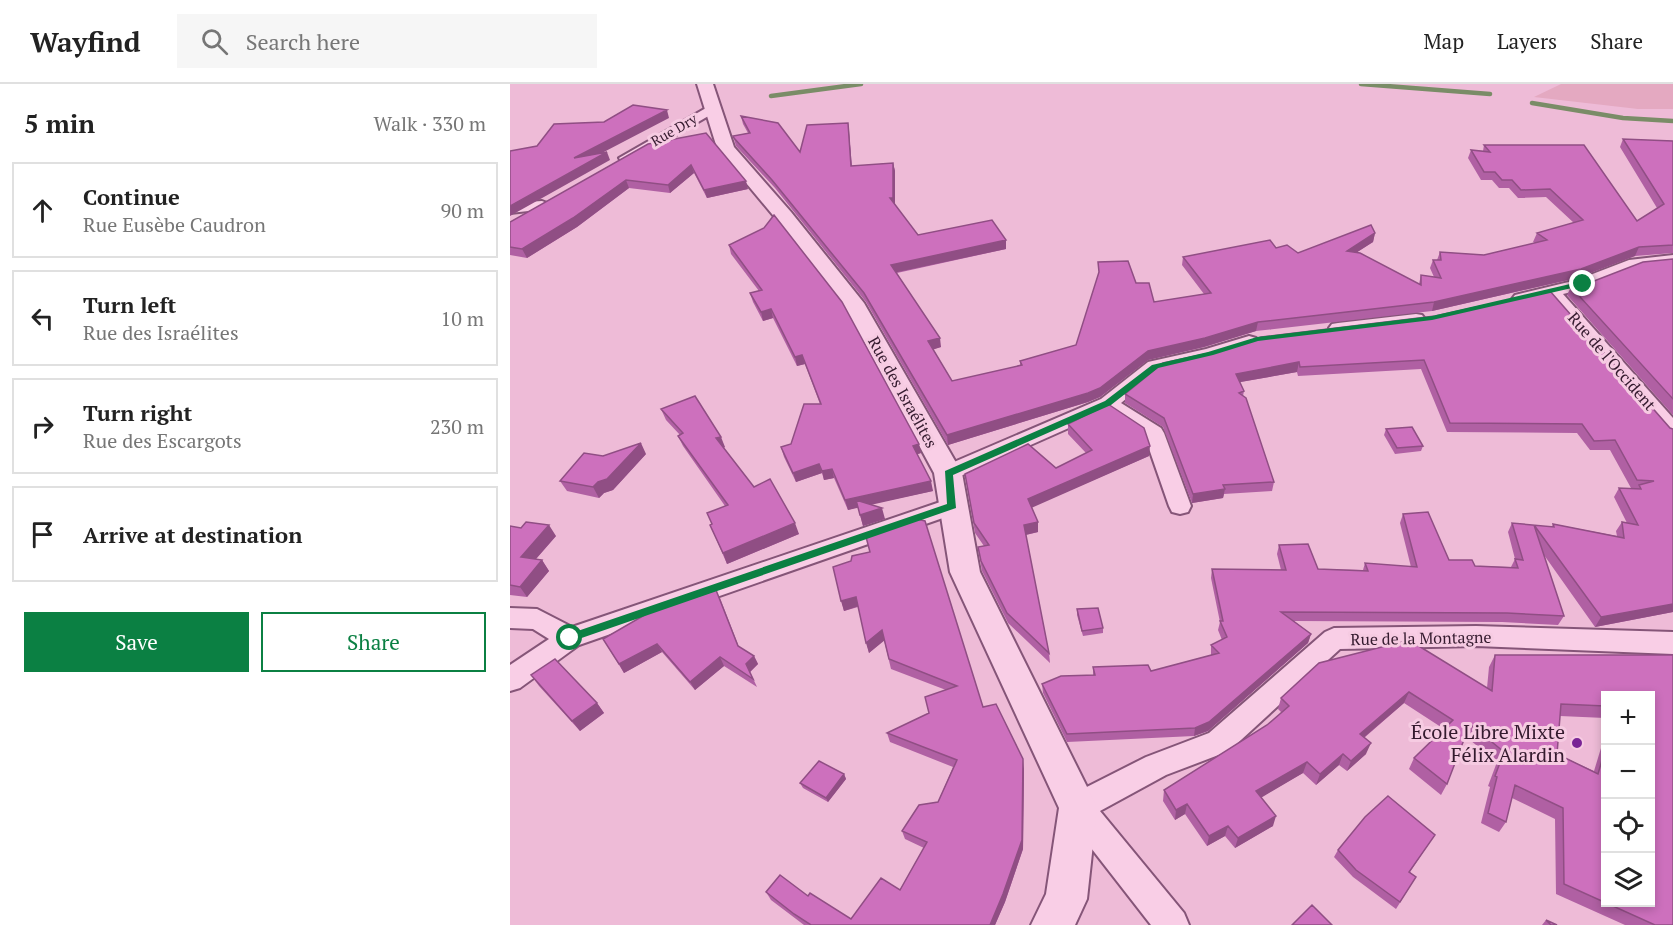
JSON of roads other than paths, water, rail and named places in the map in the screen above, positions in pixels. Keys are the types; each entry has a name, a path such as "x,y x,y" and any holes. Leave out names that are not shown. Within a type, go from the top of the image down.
{"street":[{"name":"Rue des Israélites","path":"705,84 726,148 784,216 856,308 948,473 965,572 1078,807"},
{"name":"Rue Dry","path":"612,165 713,108"},
{"path":"510,208 547,203 510,225"},
{"path":"1506,302 1583,284 1635,263 1673,260"},
{"name":"Rue de l'Occident","path":"1552,292 1673,431"},
{"path":"1324,330 1432,318"},
{"path":"948,473 1108,403 1155,366 1268,338"},
{"path":"1108,403 1154,433 1180,506"},
{"path":"510,680 570,638 952,506"},
{"path":"510,618 537,619 570,638"},
{"name":"Rue de la Montagne","path":"1078,807 1156,766 1219,742 1334,639 1476,636 1673,643"},
{"path":"1052,925 1066,899 1078,807"},
{"path":"1078,807 1172,925"}],"waterway":[{"path":"771,96 861,84"},
{"path":"1361,84 1490,94"},
{"path":"1532,103 1623,118 1673,121"}],"place":[{"name":"École Libre Mixte Félix Alardin","path":"1577,743"}]}
